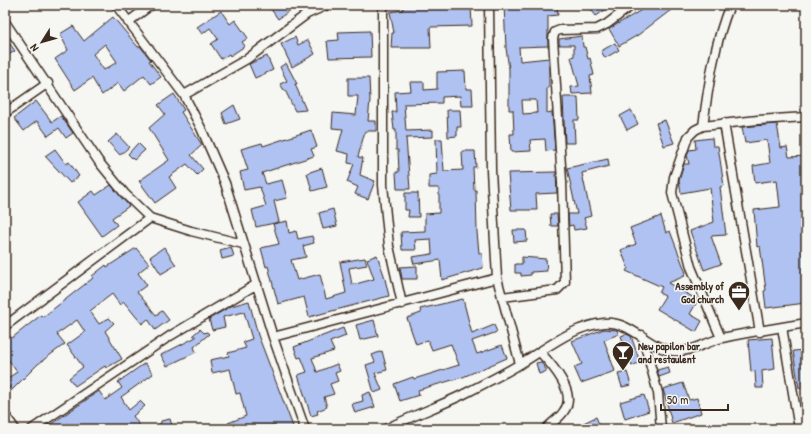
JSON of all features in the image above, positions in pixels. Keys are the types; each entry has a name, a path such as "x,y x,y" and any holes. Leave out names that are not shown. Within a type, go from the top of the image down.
{"street":[{"path":"116,5 184,95 201,128 224,183 243,244 258,284 273,337 305,429"},
{"path":"128,22 151,5"},
{"path":"184,95 247,59 307,14 327,5"},
{"path":"383,5 383,185 389,246 402,304"},
{"path":"489,5 491,170 497,278 520,364"},
{"path":"502,297 557,290 565,282 562,182 553,38 556,32 560,30 597,29 607,24 632,5"},
{"path":"703,126 707,96 720,36 730,5"},
{"path":"5,22 48,83 99,162 125,194 150,218 191,231 243,244"},
{"path":"5,113 48,83"},
{"path":"721,338 691,267 672,193 674,177 688,137 695,130 703,126 724,122 806,117"},
{"path":"724,122 760,332"},
{"path":"5,326 150,218"},
{"path":"273,337 497,278"},
{"path":"32,429 170,336 258,284"},
{"path":"386,429 462,395 520,364 571,333 605,322 618,324 642,335 657,346 673,351 689,350 721,338 806,323"},
{"path":"782,327 800,429"},
{"path":"642,335 658,393 661,429"},
{"path":"540,352 555,368 561,378 568,401 565,411 546,429"},
{"path":"5,415 15,429"}],"building":[{"path":"268,5 298,5 278,19"},
{"path":"403,5 471,5 472,26 430,27 431,48 391,48 392,33 394,33 390,12 403,10"},
{"path":"504,5 557,5 558,15 548,16 548,46 519,47 520,61 549,58 547,113 552,112 555,150 546,151 545,139 530,140 531,151 511,152 510,134 514,134 513,110 509,110 509,69 506,48","holes":["522,100 536,100 537,113 523,114"]},
{"path":"588,5 613,5 596,16"},
{"path":"650,5 667,5 671,10 638,35 619,46 609,29"},
{"path":"221,11 230,24 235,20 248,38 242,42 245,46 230,56 229,54 221,59 211,44 218,39 210,28 202,34 197,27"},
{"path":"113,17 138,47 140,46 151,60 149,61 161,77 151,84 144,75 124,91 118,83 102,95 92,78 75,90 55,59 68,50 60,34 73,26 84,41","holes":["105,44 117,62 104,70 93,54"]},
{"path":"370,31 371,57 329,58 327,41 339,40 338,32"},
{"path":"582,36 583,47 585,47 588,59 590,58 594,75 590,76 592,93 572,94 571,87 579,86 571,57 574,56 574,45 559,45 559,39"},
{"path":"295,37 298,45 308,40 315,54 292,67 281,44"},
{"path":"615,43 619,50 605,58 601,51"},
{"path":"10,44 15,51 5,57 5,47"},
{"path":"267,56 273,70 255,78 249,64"},
{"path":"286,63 297,84 295,84 306,110 295,111 285,90 280,84 287,81 280,67"},
{"path":"465,71 466,89 472,89 473,106 461,106 460,96 442,97 442,103 404,104 406,131 433,130 433,137 406,138 410,189 397,189 396,172 399,172 398,150 396,150 396,130 394,130 392,112 396,112 395,92 411,91 410,82 424,82 424,90 437,89 437,72"},
{"path":"348,78 369,78 370,100 368,121 376,121 376,131 365,131 358,157 363,158 360,175 375,181 368,199 355,194 358,187 347,182 354,164 348,163 349,154 337,151 343,129 332,128 333,113 356,115 358,96 348,96"},
{"path":"174,94 184,110 181,112 202,145 191,155 203,169 197,175 187,164 169,177 176,188 155,203 139,181 169,160 149,128 165,114 158,105"},
{"path":"563,97 578,97 579,120 574,120 575,143 565,143"},
{"path":"36,101 52,122 61,116 73,133 66,138 59,128 48,136 37,121 24,131 14,118"},
{"path":"234,105 240,119 226,124 222,113"},
{"path":"447,110 460,110 461,127 457,127 457,136 448,137"},
{"path":"631,110 638,124 627,130 620,116"},
{"path":"665,120 674,143 664,146 656,123"},
{"path":"777,124 781,148 787,147 789,157 806,156 806,303 766,308 764,291 766,290 760,246 757,247 754,210 780,207 777,180 755,183 753,166 770,163 767,140 745,143 742,127"},
{"path":"311,130 317,147 311,149 314,156 262,173 266,184 282,180 287,198 274,201 279,222 256,227 252,210 266,206 260,187 244,190 240,172 248,170 241,149 262,143 263,146"},
{"path":"117,134 129,147 120,155 108,142"},
{"path":"712,138 713,146 718,146 724,186 720,187 726,235 711,236 721,264 704,270 690,231 714,222 710,188 681,193 679,181 684,164 689,164 687,155 689,150 696,149 695,140"},
{"path":"436,139 442,139 444,171 463,170 462,151 475,151 476,167 473,167 474,190 476,190 479,253 482,253 483,268 442,280 440,260 414,264 412,257 432,254 431,239 415,240 416,250 402,250 401,232 425,231 425,214 439,213 439,188 429,188 429,175 437,174"},
{"path":"138,143 145,150 134,160 128,154"},
{"path":"55,149 66,164 69,162 79,176 70,183 45,156"},
{"path":"608,159 609,166 582,173 591,216 584,218 587,228 574,230 573,225 569,226 568,214 577,214 567,168"},
{"path":"322,168 327,187 312,191 307,173"},
{"path":"556,172 557,193 536,194 537,210 511,210 508,173"},
{"path":"111,185 129,206 112,218 117,225 102,236 78,202 93,191 96,195"},
{"path":"405,193 418,193 419,217 408,217 409,210 405,210"},
{"path":"333,209 337,226 323,229 319,213"},
{"path":"550,214 557,214 558,226 551,226"},
{"path":"661,216 666,233 670,231 686,273 684,274 685,276 668,283 698,300 690,314 702,321 696,332 657,309 665,296 659,293 662,287 626,271 628,268 621,250 636,244 630,228"},
{"path":"287,221 289,233 296,231 298,239 312,236 314,243 303,246 306,257 291,260 297,280 320,274 326,299 346,293 340,262 365,258 367,265 349,268 352,285 374,279 367,259 377,255 389,296 309,317 304,297 278,304 268,266 266,267 261,248 279,244 273,224"},
{"path":"513,230 526,230 527,241 514,242"},
{"path":"164,247 176,265 161,274 150,257"},
{"path":"231,247 234,256 222,259 220,250"},
{"path":"136,248 149,264 138,273 147,285 137,292 156,315 162,311 169,320 155,330 148,319 142,324 124,302 120,305 112,294 90,311 99,324 109,318 114,323 105,331 122,359 106,368 105,366 75,386 69,378 83,367 67,345 85,332 77,320 57,334 65,344 38,364 11,391 5,380 17,372 5,355 5,331 12,338 41,315 43,317 93,278 92,276 106,265 107,267"},
{"path":"522,257 546,259 547,271 531,272 531,275 521,276 521,273 515,273 515,264 522,264"},
{"path":"417,266 417,279 402,279 400,267"},
{"path":"463,299 472,334 494,325 497,332 472,341 477,354 502,345 507,358 463,377 418,390 419,395 400,401 394,384 413,377 414,379 459,365 451,344 432,350 428,340 416,344 407,318 421,313 420,309"},
{"path":"249,301 258,335 294,429 276,429 275,425 259,429 231,429 228,423 246,416 240,393 236,394 230,369 212,373 210,360 229,356 228,353 246,348 243,342 252,339 244,312 223,317 225,327 212,330 209,319 231,306"},
{"path":"374,320 378,336 360,340 356,325"},
{"path":"343,328 346,336 330,342 334,351 312,358 317,372 337,364 340,371 335,373 338,381 330,384 334,394 324,397 327,407 317,411 318,414 311,416 298,375 307,372 301,357 298,358 294,347"},
{"path":"200,329 204,333 207,332 209,334 194,347 196,352 167,366 161,355 196,337 193,335"},
{"path":"604,329 617,330 619,334 604,340 615,371 581,383 574,367 582,364 572,341"},
{"path":"626,334 631,336 640,362 632,366 621,336"},
{"path":"772,338 775,369 762,371 763,388 756,388 755,371 751,372 748,340"},
{"path":"806,350 806,387 799,388 793,351"},
{"path":"382,351 387,370 375,373 382,390 374,393 366,365 375,362 372,355"},
{"path":"541,362 547,371 539,374 536,363"},
{"path":"145,363 153,374 121,397 129,410 140,401 145,406 133,416 142,429 44,429 99,391 105,400 122,388 118,382"},
{"path":"668,367 670,373 659,377 657,370"},
{"path":"627,372 631,385 622,387 618,374"},
{"path":"683,383 689,400 697,398 701,413 672,423 663,389"},
{"path":"370,392 375,407 355,413 352,404 363,401 362,395"},
{"path":"644,395 649,411 625,419 620,402"},
{"path":"596,417 599,424 595,426 596,429 571,429"},
{"path":"170,419 173,429 151,429 161,423 161,421"}],"place":[{"name":"Assembly of God church","path":"739,312"},
{"name":"New papilon bar and restaulent","path":"623,372"}]}
